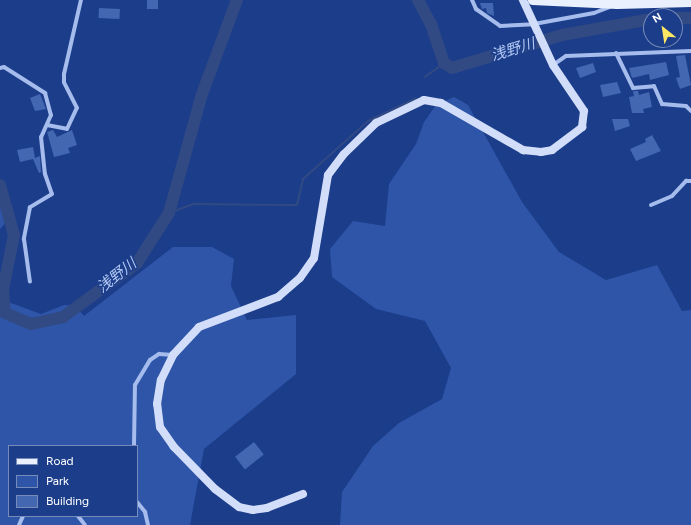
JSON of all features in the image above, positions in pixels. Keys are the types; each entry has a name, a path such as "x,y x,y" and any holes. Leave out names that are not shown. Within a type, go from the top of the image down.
{"main road":[{"path":"532,0 617,4 691,2"}],"street":[{"path":"47,125 67,129 77,108 64,78 81,0"},
{"path":"472,0 476,9 500,26 535,27 594,13 617,4"},
{"path":"302,494 267,508 253,510 239,508 215,489 174,447 160,427 157,404 162,380 173,355 199,327 278,298 300,278 314,258 328,175 344,154 376,123 424,100 441,103 523,150 552,150 574,135 582,127 584,111 553,65 524,0"},
{"path":"553,65 566,56 616,53 691,52"},
{"path":"616,53 633,88 654,86 662,104 686,106 691,111"},
{"path":"0,68 4,67 45,93 51,116 40,137 45,174 53,192 30,207 24,239 30,282"},
{"path":"651,205 672,196 686,181 691,181"},
{"path":"134,445 135,385 150,360 159,354 173,355"},
{"path":"138,503 145,512 148,525"}],"green space":[{"path":"454,97 468,105 522,202 559,252 606,280 657,265 682,311 691,310 691,525 340,525 342,492 373,446 399,423 442,399 451,368 425,321 376,309 332,277 330,249 353,221 385,226 389,184 416,144 424,122 436,105"},
{"path":"0,193 9,219 0,229"},
{"path":"173,247 212,247 234,259 231,286 247,320 296,315 296,374 204,449 190,525 0,525 0,299 41,314 64,305 74,305 84,316"}],"building":[{"path":"147,0 158,0 158,9 147,9"},
{"path":"480,3 493,3 494,16 487,13 486,8 482,9"},
{"path":"99,8 120,9 119,19 98,18"},
{"path":"685,55 691,85 680,89 676,78 680,77 676,56"},
{"path":"666,62 669,75 650,80 649,74 632,78 629,68"},
{"path":"593,63 596,72 580,78 576,68"},
{"path":"617,82 621,93 603,97 600,85"},
{"path":"633,91 638,91 639,95 649,92 652,107 643,109 644,113 632,113 629,97 634,96"},
{"path":"40,94 46,109 35,111 30,98"},
{"path":"612,119 628,119 630,126 615,131"},
{"path":"53,130 57,137 72,130 77,145 68,148 70,153 54,157 47,132"},
{"path":"652,135 661,151 636,161 630,149 646,142 645,139"},
{"path":"33,147 35,158 40,156 41,172 39,173 33,159 20,162 17,150"},
{"path":"254,442 264,455 245,469 235,457"}],"waterway":[{"name":"浅野川","path":"0,185 14,235 3,290 5,313 31,324 63,317 137,263 169,213 202,94 237,0"},
{"name":"浅野川","path":"418,0 431,24 444,63 452,68 562,35 643,20"},
{"name":"浅野川","path":"683,18 691,18"},
{"path":"425,77 444,63"},
{"path":"169,213 194,204 297,205 303,179 368,121 416,98"}]}
